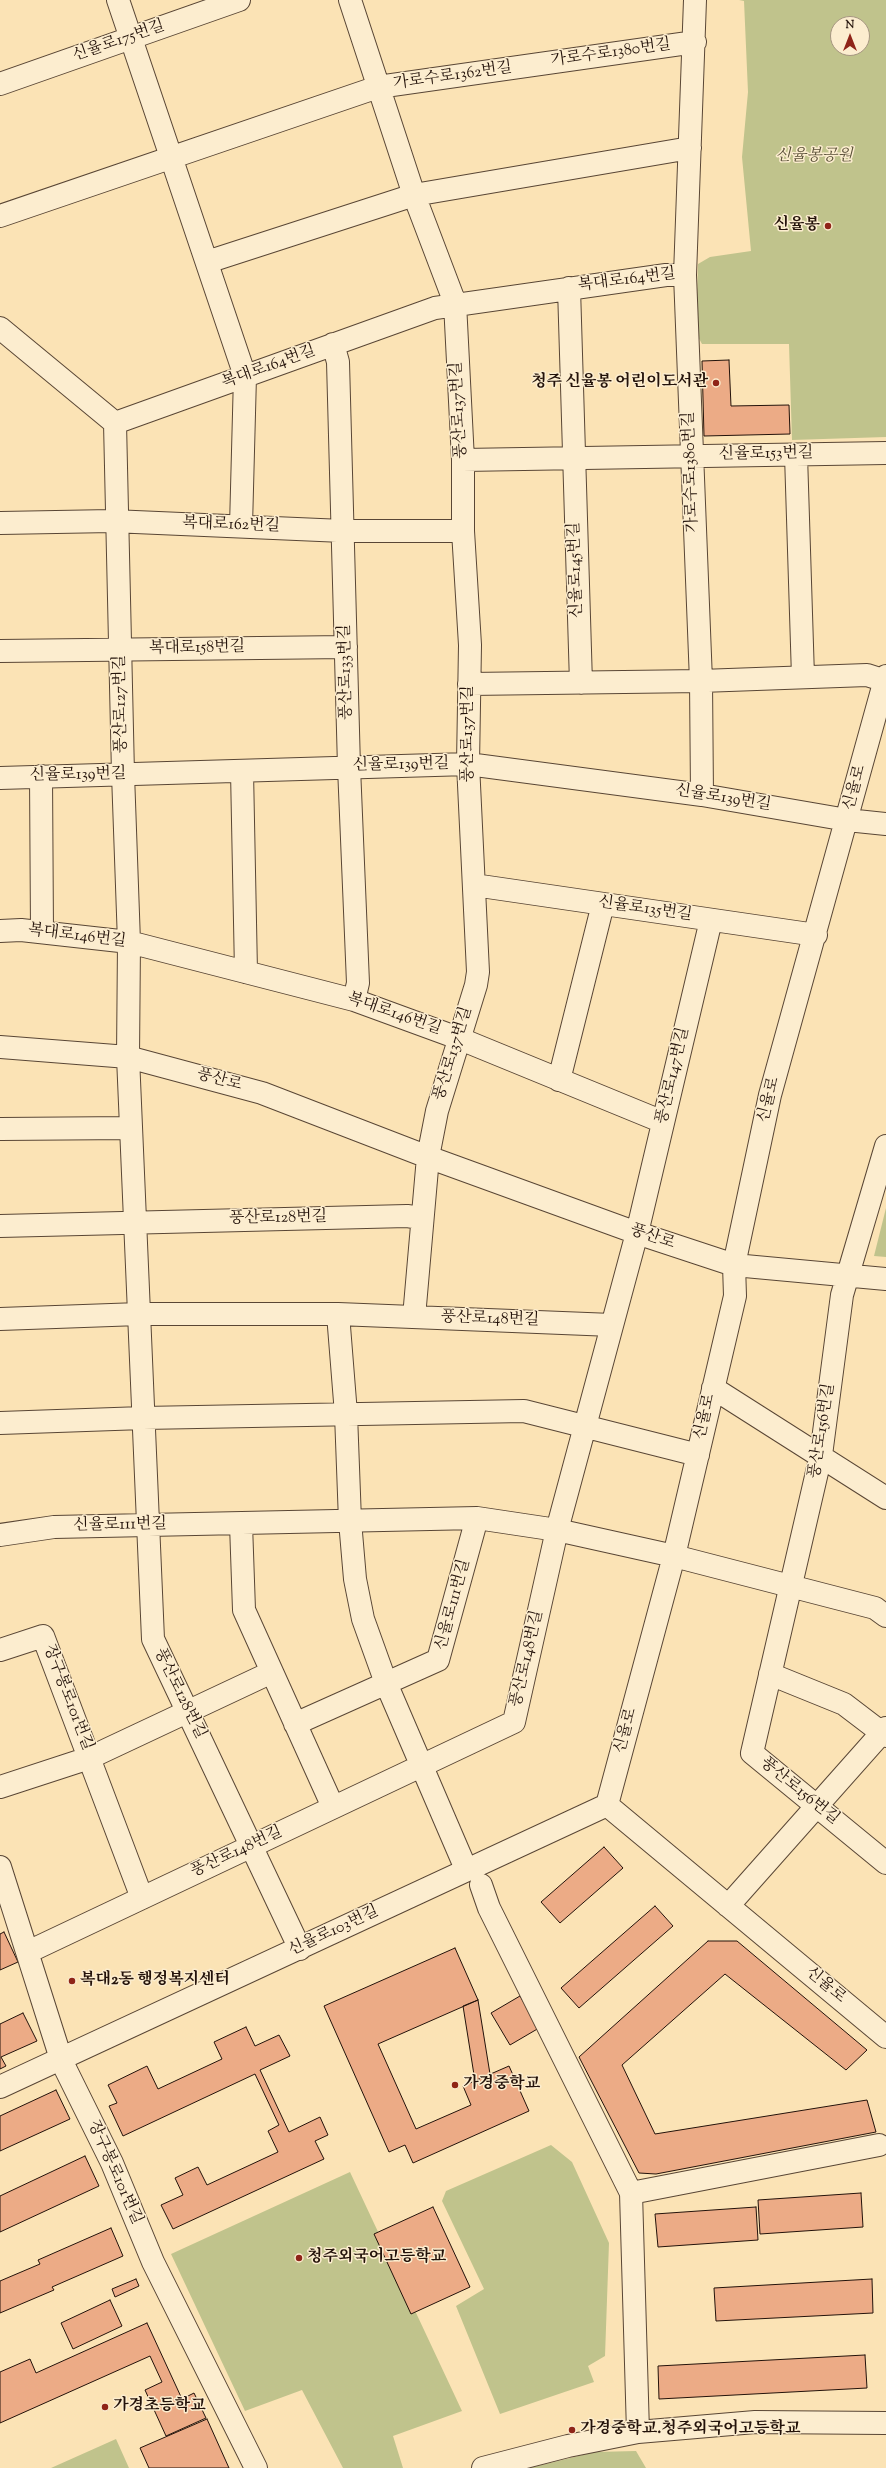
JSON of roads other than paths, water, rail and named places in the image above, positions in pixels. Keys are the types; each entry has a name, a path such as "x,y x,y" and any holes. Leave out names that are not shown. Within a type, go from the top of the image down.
{"street":[{"path":"118,0 245,376 241,526"},
{"name":"신율로175번길","path":"0,84 238,0"},
{"name":"가로수로1362번길","path":"350,0 414,195 455,303"},
{"name":"가로수로1380번길","path":"695,0 695,42 685,275 701,681 702,795"},
{"name":"가로수로1380번길","path":"528,66 695,42"},
{"name":"가로수로1362번길","path":"0,216 172,159 378,87 528,66"},
{"path":"207,262 414,195 690,148"},
{"name":"복대로164번길","path":"115,423 435,308 455,303 666,275 685,275"},
{"name":"복대로164번길","path":"569,288 574,458"},
{"name":"풍산로137번길","path":"428,1157 437,1111 458,1038 476,985 478,972 468,764 470,645 463,530 463,460 455,303"},
{"path":"0,328 115,423"},
{"name":"풍산로133번길","path":"334,344 338,362 349,767 358,983 354,1000"},
{"name":"풍산로127번길","path":"115,423 122,650 123,774 129,942 128,1057"},
{"name":"신율로153번길","path":"463,460 886,453"},
{"path":"796,455 803,676"},
{"name":"신율로145번길","path":"574,458 581,682"},
{"name":"복대로162번길","path":"0,523 117,522 343,530 463,530"},
{"name":"복대로158번길","path":"0,651 346,647"},
{"path":"469,684 701,681 803,676 867,675 886,679"},
{"name":"신율로","path":"886,679 816,935 770,1095 734,1265 735,1296 674,1556 607,1805 886,2037"},
{"name":"신율로139번길","path":"0,778 468,764 702,795 847,820 886,824"},
{"path":"242,771 246,972"},
{"path":"41,776 42,932"},
{"name":"신율로135번길","path":"474,885 816,935"},
{"path":"559,1080 603,904"},
{"name":"풍산로147번길","path":"637,1233 710,920"},
{"name":"복대로146번길","path":"0,930 42,932 129,942 354,1000 458,1038 663,1122"},
{"name":"풍산로","path":"0,1048 128,1057 262,1093 428,1157 637,1233 734,1265 886,1278"},
{"name":"풍산로128번길","path":"128,1057 153,1639 300,1949"},
{"path":"0,1129 132,1128"},
{"name":"풍산로156번길","path":"886,1146 846,1275 842,1295 821,1455 752,1753 886,1863"},
{"path":"414,1317 421,1218 428,1157"},
{"name":"풍산로128번길","path":"0,1226 407,1216 421,1218"},
{"name":"풍산로148번길","path":"28,1952 514,1722 558,1530 637,1233"},
{"path":"0,1319 139,1314 338,1314 346,1414 350,1522 355,1579 362,1612 386,1682 466,1869"},
{"name":"풍산로148번길","path":"338,1314 612,1325"},
{"path":"713,1388 884,1492"},
{"path":"0,1423 143,1418 524,1411 585,1425 698,1455"},
{"name":"신율로111번길","path":"295,1724 438,1660 477,1518"},
{"name":"신율로111번길","path":"0,1535 54,1527 350,1522 477,1518 558,1530 674,1556 791,1585"},
{"path":"241,1524 244,1610 333,1807"},
{"path":"791,1585 876,1608 886,1616"},
{"name":"장구봉로101번길","path":"0,1650 43,1636 89,1758"},
{"path":"0,1787 89,1758 189,1713 272,1672"},
{"path":"728,1906 885,1732 844,1704 770,1674"},
{"path":"89,1758 142,1898"},
{"name":"신율로103번길","path":"0,2087 300,1949 466,1869 607,1805"},
{"name":"장구봉로101번길","path":"0,1867 61,2058 112,2163 153,2262 256,2468"},
{"path":"481,1885 489,1908 631,2193 638,2432"},
{"path":"631,2193 879,2145"},
{"path":"483,2468 568,2446 638,2432 755,2422 886,2423"}],"place":[{"name":"신율봉","path":"828,226"},
{"name":"청주 신율봉 어린이도서관","path":"716,383"},
{"name":"복대2동 행정복지센터","path":"72,1981"},
{"name":"가경중학교","path":"455,2085"},
{"name":"청주외국어고등학교","path":"299,2258"},
{"name":"가경초등학교","path":"105,2407"},
{"name":"가경중학교.청주외국어고등학교","path":"572,2430"}],"park label":[{"name":"신율봉공원","path":"814,157"}]}
